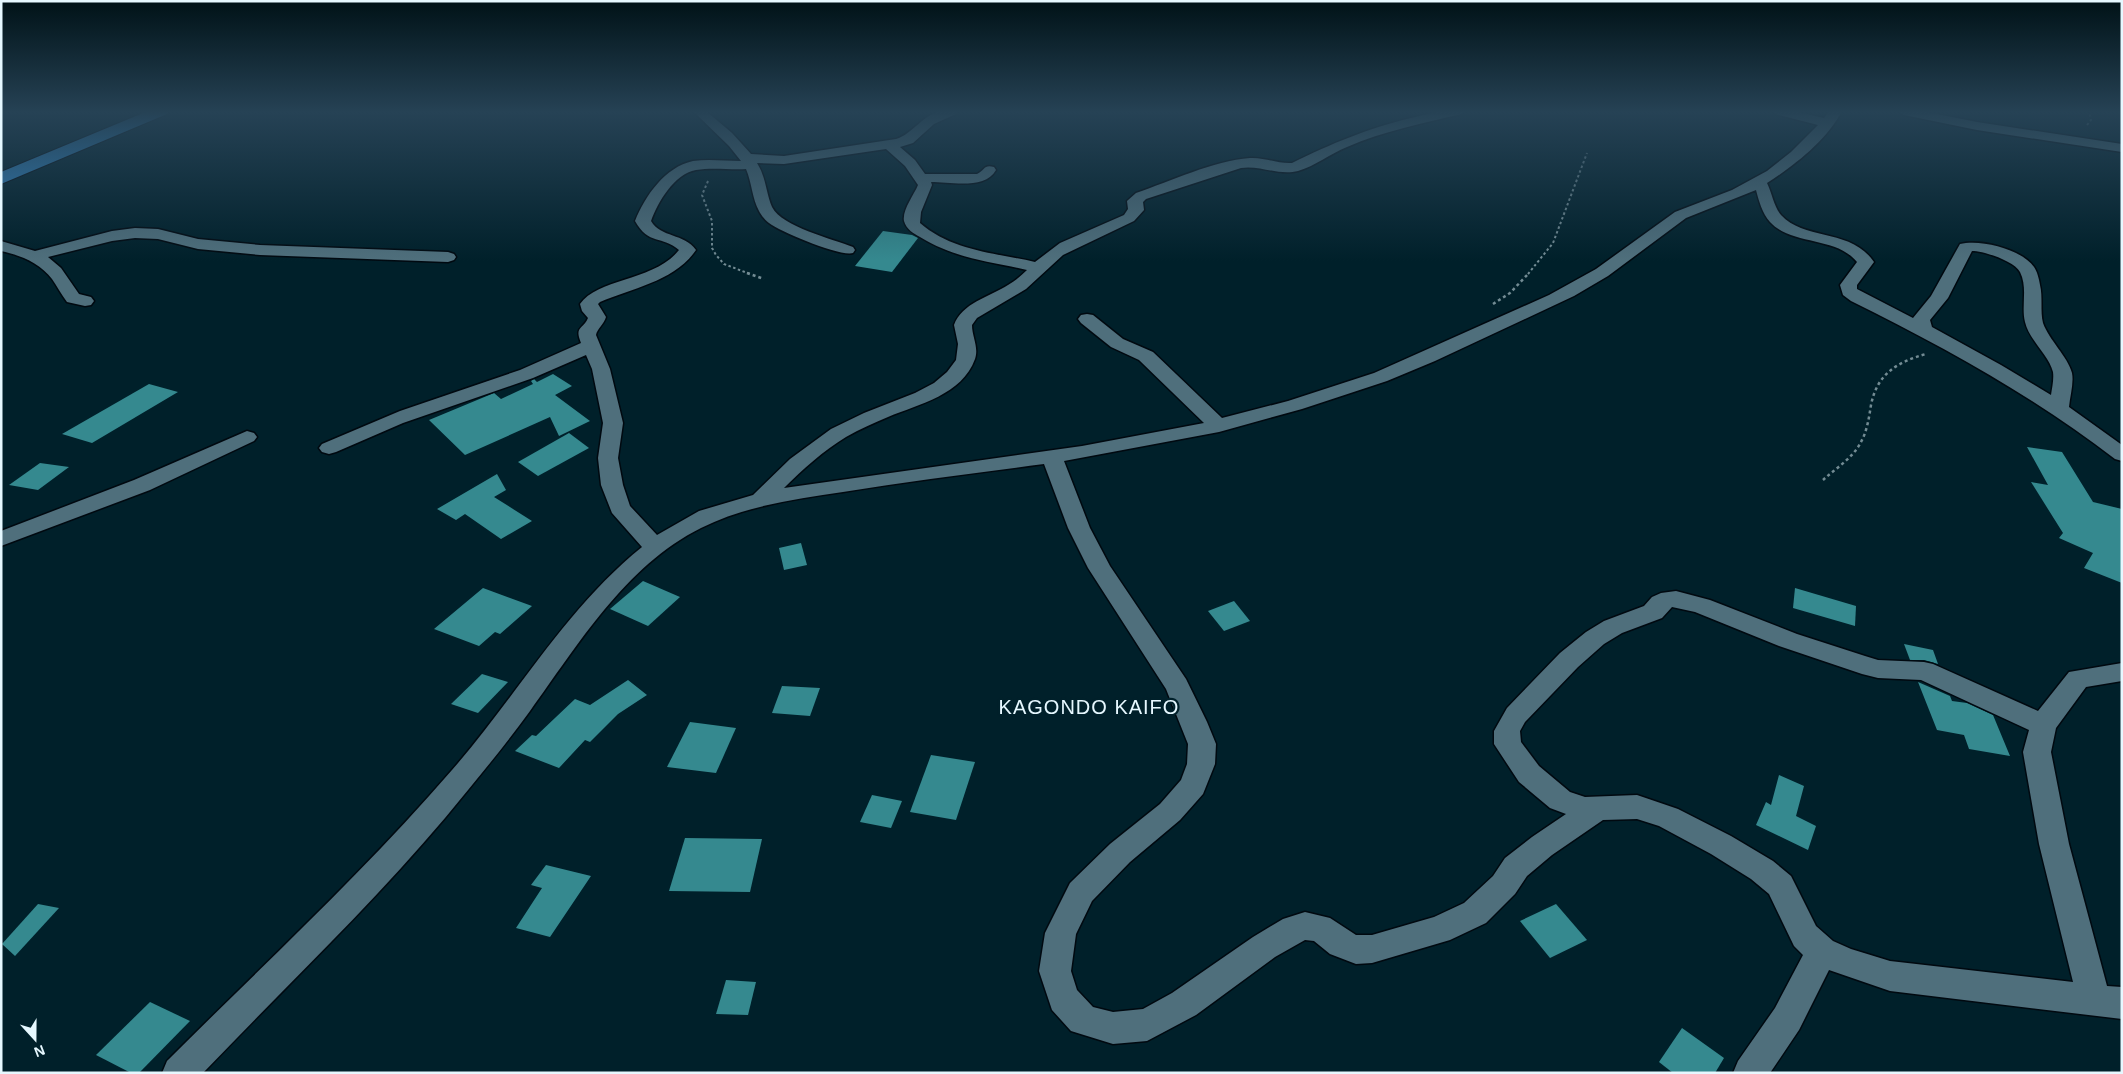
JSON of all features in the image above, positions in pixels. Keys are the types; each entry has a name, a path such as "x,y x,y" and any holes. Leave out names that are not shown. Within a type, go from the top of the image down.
{"highway":[{"path":"1,179 43,161"}],"street":[{"path":"654,546 620,508 612,485 608,458 613,423 601,369 587,335 588,329 595,324 597,317 591,311 589,304 594,298 669,268 684,257 688,250 682,242 657,236 646,227 643,221 652,201 670,180 688,167 723,166 747,161"},
{"path":"748,161 763,204 770,216 784,226 846,250"},
{"path":"908,161 922,178 925,185 913,214 912,221 914,226 956,252 1039,268"},
{"path":"760,500 799,460 846,429 872,416 935,391 950,380 962,366 966,356 967,344 962,330 966,318 1014,288 1058,252 1129,218 1136,210 1135,201 1141,196 1222,168 1241,164 1252,162 1284,168 1295,167 1307,161"},
{"path":"179,1073 250,998 347,904 424,822 502,730 553,659 606,594 654,546 694,522 739,504 812,489 1052,456 1219,426 1302,404 1360,384 1434,354 1591,279 1681,214 1746,190 1785,161"},
{"path":"922,178 980,178 986,175 989,170"},
{"path":"1760,181 1775,218 1784,226 1832,242 1863,256 1866,262 1848,285 1849,291 1857,297 1973,356 2059,407 2122,455"},
{"path":"34,256 112,236 134,233 158,234 198,244 252,249 448,258"},
{"path":"1,246 34,256 55,272 73,298 85,301"},
{"path":"1923,329 1921,320 1933,307 1947,286 1966,247 1981,247 2016,260 2024,265 2030,274 2034,322 2040,338 2062,371 2064,382 2059,407"},
{"path":"1087,319 1117,343 1146,356 1219,426"},
{"path":"330,448 403,417 519,379 568,358 590,346"},
{"path":"1,539 142,485 247,437"},
{"path":"1052,456 1079,528 1100,568 1177,686 1202,744 1201,764 1193,786 1170,812 1120,853 1081,892 1061,934 1055,971 1064,999 1082,1020 1113,1028 1147,1025 1184,1004 1264,947 1300,927 1319,928 1330,934 1341,944 1356,950 1372,948 1439,930 1476,913 1504,885 1516,867 1542,846 1598,808"},
{"path":"2043,725 1924,671 1878,669 1862,665 1788,640 1702,606 1669,599 1660,603 1653,612 1613,627 1569,660 1516,715 1507,731 1508,744 1529,774 1560,800 1584,810 1637,807 1668,817 1721,845 1762,870 1780,885 1805,936 1822,951 1845,962 1890,976 2122,1003"},
{"path":"2094,999 2067,899 2047,810 2037,752 2043,725 2078,679 2122,672"},
{"path":"1750,1073 1787,1019 1822,951"}],"path":[{"path":"1487,308 1510,293 1553,243 1584,161"},
{"path":"723,166 708,181 702,195 712,221 712,248 724,264 764,279"},
{"path":"1823,480 1859,446 1869,422 1874,390 1889,371 1914,357 1928,353 1952,352 1973,356"}],"building":[{"path":"883,231 912,235 918,238 892,272 855,266"},
{"path":"553,374 572,386 555,395 590,421 559,436 550,417 465,455 429,420 494,393 501,399 533,384 531,381 534,379 537,382"},
{"path":"149,384 178,392 92,443 62,434"},
{"path":"569,433 589,448 538,476 518,462"},
{"path":"2027,447 2062,452 2093,502 2122,509 2122,583 2084,568 2093,553 2059,538 2063,533 2031,482 2048,485"},
{"path":"40,463 69,467 38,490 9,485"},
{"path":"497,474 506,490 494,497 532,521 501,539 465,514 456,520 437,509"},
{"path":"801,543 807,565 784,570 779,548"},
{"path":"643,581 680,597 648,626 610,609"},
{"path":"483,588 532,606 500,634 495,632 479,646 434,629"},
{"path":"1795,588 1856,606 1855,626 1793,608"},
{"path":"1234,601 1250,621 1224,631 1208,611"},
{"path":"1904,644 1933,650 1938,664 1924,660 1910,660"},
{"path":"482,674 508,682 478,713 451,704"},
{"path":"628,680 647,695 618,714 590,742 585,740 559,768 515,751 532,735 536,736 575,699 590,705"},
{"path":"1918,682 1950,696 1952,701 1967,703 1993,715 2010,756 1969,749 1964,735 1937,730"},
{"path":"782,686 820,688 810,716 772,713"},
{"path":"690,722 736,728 716,773 667,767"},
{"path":"931,755 975,762 956,820 910,812"},
{"path":"1779,775 1804,786 1796,816 1816,826 1808,850 1756,825 1766,802 1771,805"},
{"path":"872,795 902,801 891,828 860,822"},
{"path":"685,838 762,839 750,892 669,891"},
{"path":"546,865 591,876 550,937 516,928 542,888 531,885"},
{"path":"38,904 59,908 15,956 2,944"},
{"path":"1556,904 1587,940 1550,958 1520,921"},
{"path":"726,980 756,982 748,1015 716,1014"},
{"path":"150,1002 190,1021 139,1073 131,1073 96,1055"},
{"path":"1682,1028 1724,1058 1715,1073 1673,1073 1659,1062"}],"district":[{"name":"KAGONDO KAIFO","path":"1089,707"}]}
